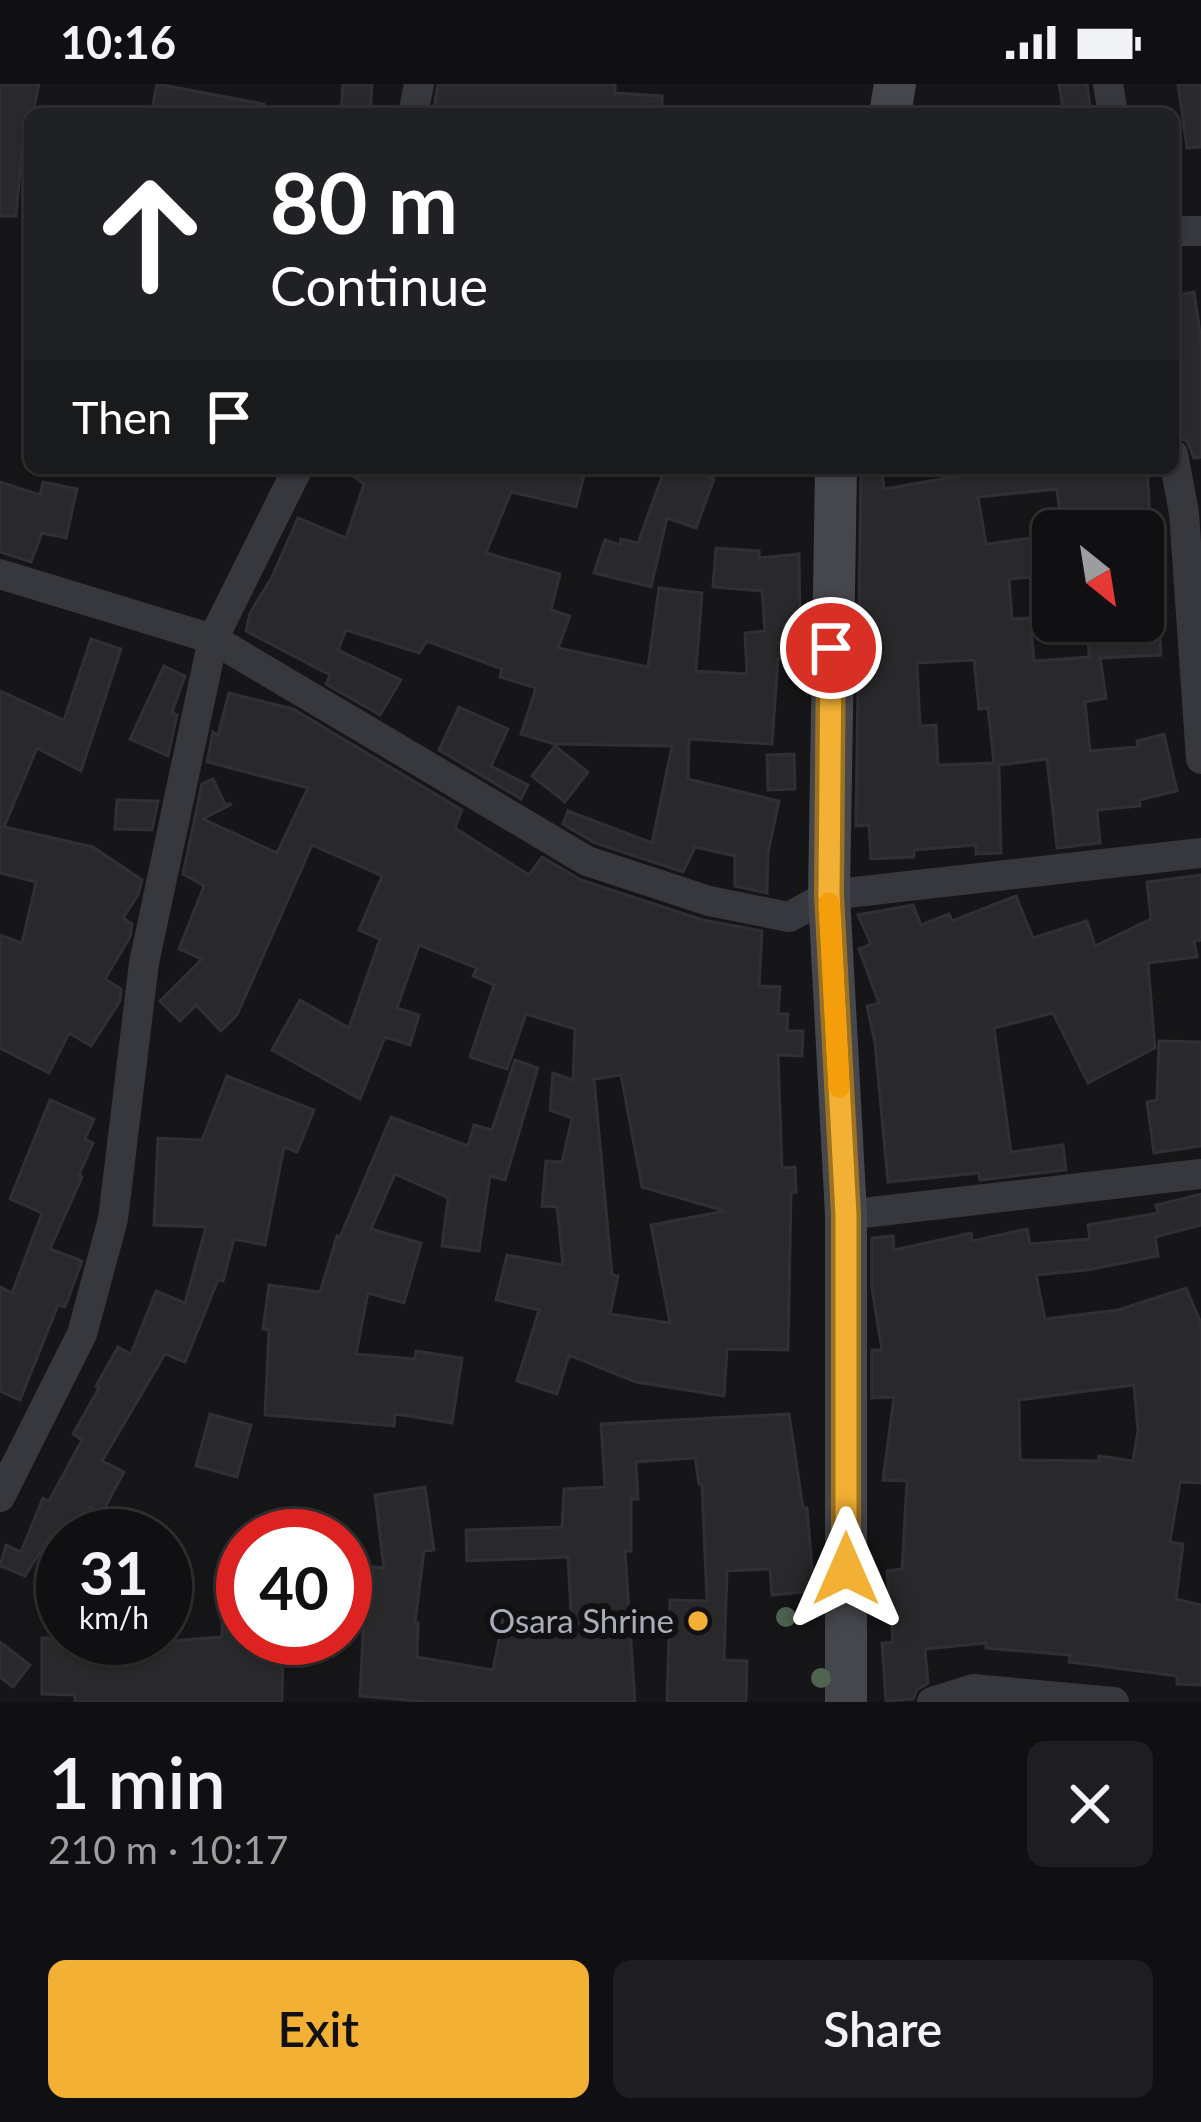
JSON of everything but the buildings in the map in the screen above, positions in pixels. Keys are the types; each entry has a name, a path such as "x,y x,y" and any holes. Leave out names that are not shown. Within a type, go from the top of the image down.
{"street":[{"path":"0,1497 82,1334 113,1220 144,963 212,639 295,474"},
{"path":"836,474 829,895 846,1215 846,1702"},
{"path":"1177,474 1184,513 1201,759"},
{"path":"0,574 212,639 587,861 709,902 789,917 829,895 1201,853"},
{"path":"846,1215 1201,1174"},
{"path":"932,1702 973,1689 1114,1702"}],"slow traffic":[{"path":"829,903 839,1087"}],"place":[{"name":"Osara Shrine","path":"698,1621"}],"route":[{"path":"831,648 829,895 846,1215 846,1569"}]}
